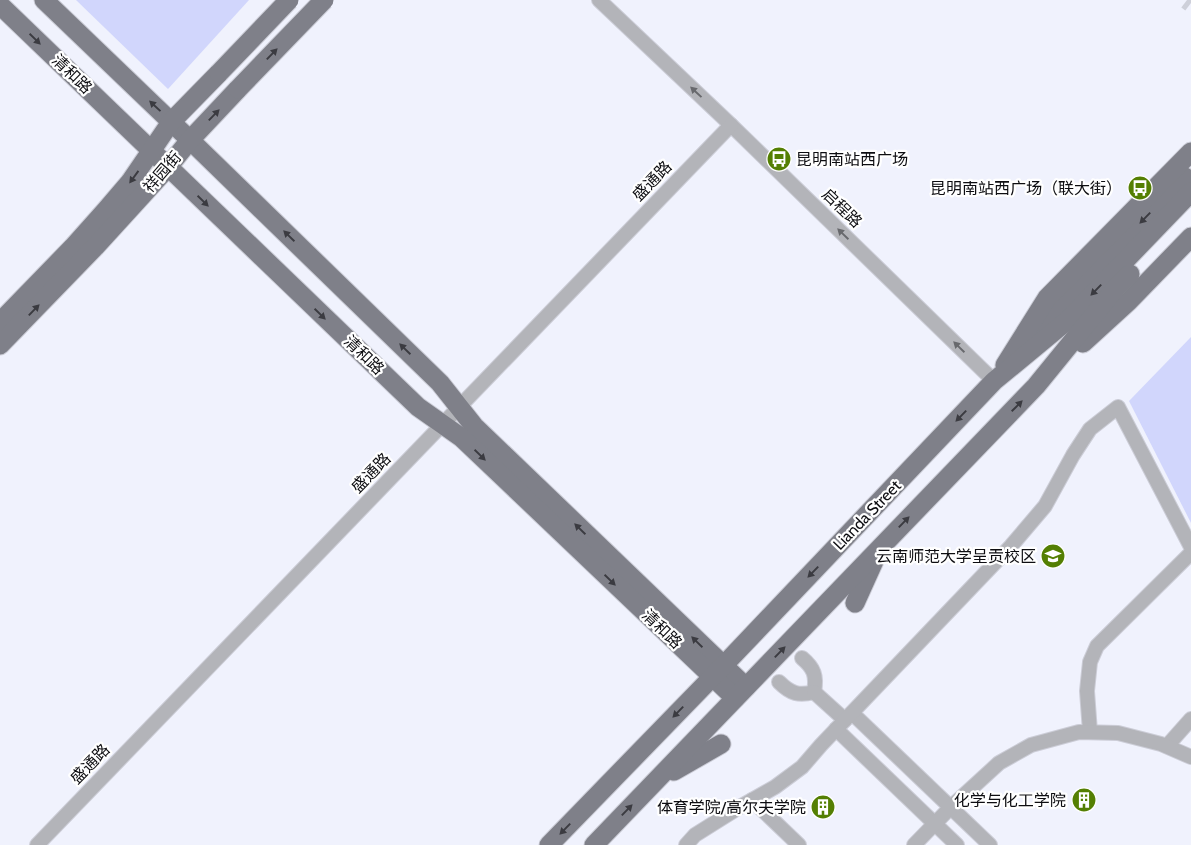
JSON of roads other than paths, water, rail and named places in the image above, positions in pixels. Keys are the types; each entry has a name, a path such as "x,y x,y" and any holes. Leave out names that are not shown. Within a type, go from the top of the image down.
{"main road":[{"name":"清和路","path":"44,0 440,383 474,426 717,672"},
{"name":"祥园街","path":"0,322 72,247 130,182 171,122 289,0"},
{"name":"祥园街","path":"0,345 96,247 190,140 324,0"},
{"name":"清和路","path":"0,5 418,407 462,438 740,693"},
{"path":"994,380 1048,298 1191,152"},
{"path":"994,380 1057,308 1187,182"},
{"name":"Lianda Street","path":"594,845 1036,386 1115,289 1191,210"},
{"path":"1036,386 1129,301 1191,237"},
{"name":"Lianda Street","path":"549,845 717,672 994,380"},
{"path":"855,603 880,547"},
{"path":"655,781 721,744"}],"street":[{"name":"启程路","path":"599,0 994,380"},
{"name":"盛通路","path":"37,845 731,125"},
{"path":"686,845 695,835 775,787 802,767 1010,546 1045,506 1073,455 1090,429 1118,407 1191,547"},
{"path":"1090,732 1087,691 1090,662 1097,646 1191,553"},
{"path":"802,658 810,664 814,673 816,682 814,692"},
{"path":"780,682 786,690 795,694 805,695 814,692"},
{"path":"814,692 844,721 934,823 957,845"},
{"path":"1167,746 1191,718"},
{"path":"844,721 951,807 990,845"},
{"path":"914,845 934,823 999,763 1031,745 1079,732 1118,734 1161,744 1191,757"},
{"path":"752,800 800,845"}],"tunnel":[{"path":"1187,0 1191,3"}],"place":[{"name":"昆明南站西广场","path":"779,159"},
{"name":"昆明南站西广场（联大街）","path":"1140,188"},
{"name":"云南师范大学呈贡校区","path":"1053,556"},
{"name":"化学与化工学院","path":"1084,800"},
{"name":"体育学院/高尔夫学院","path":"823,807"}]}
